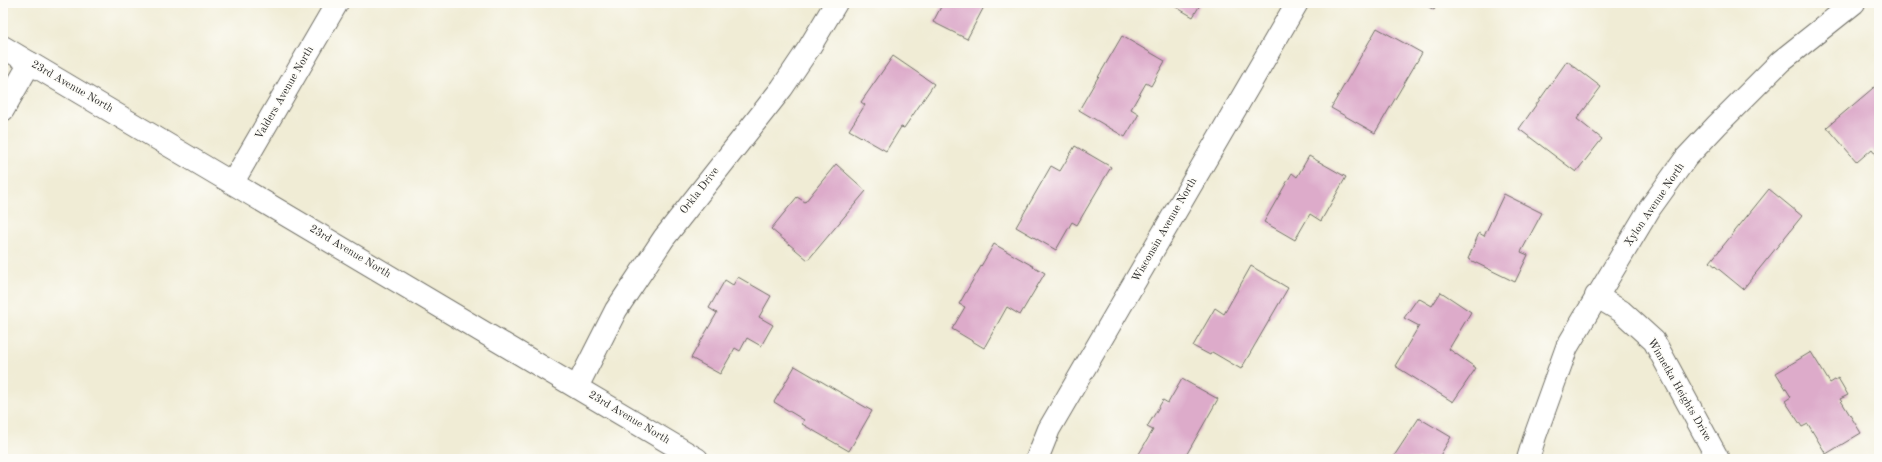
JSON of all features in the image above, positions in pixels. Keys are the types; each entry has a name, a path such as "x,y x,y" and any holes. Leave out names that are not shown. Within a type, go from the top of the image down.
{"street":[{"name":"Valders Avenue North","path":"233,182 337,3"},
{"name":"Orkla Drive","path":"577,387 616,310 664,238 782,88 809,48 836,3"},
{"name":"Wisconsin Avenue North","path":"1037,459 1050,429 1297,3"},
{"name":"Xylon Avenue North","path":"1528,459 1567,347 1596,296 1650,208 1686,158 1781,61 1854,3"},
{"name":"23rd Avenue North","path":"3,47 233,182 697,459"},
{"path":"3,110 30,63"},
{"name":"Winnetka Heights Drive","path":"1596,296 1622,311 1654,341 1718,459"}],"building":[{"path":"943,3 986,3 967,39 933,22"},
{"path":"1169,3 1201,3 1193,17"},
{"path":"1422,3 1438,3 1434,10"},
{"path":"1377,28 1422,53 1375,133 1331,108"},
{"path":"1122,36 1165,61 1151,86 1146,83 1131,109 1139,114 1125,137 1079,110"},
{"path":"893,56 934,84 904,128 901,127 886,151 849,130 865,105 861,102"},
{"path":"1567,61 1601,87 1577,119 1602,139 1576,172 1519,129"},
{"path":"1879,83 1879,158 1872,149 1857,162 1827,127"},
{"path":"1075,146 1111,167 1077,225 1072,222 1056,250 1016,227 1051,166 1060,171"},
{"path":"1309,156 1346,177 1321,221 1310,214 1295,240 1264,222 1292,173 1297,177"},
{"path":"836,164 866,191 808,260 771,229 797,197 805,202"},
{"path":"1769,189 1802,216 1743,289 1710,262"},
{"path":"1504,194 1542,213 1521,252 1528,255 1515,282 1468,259 1479,233 1484,236"},
{"path":"994,244 1045,273 1020,315 1007,307 984,348 952,329 965,307 959,304"},
{"path":"1251,266 1288,288 1241,369 1212,352 1210,355 1193,346 1215,308 1224,314"},
{"path":"738,277 771,296 759,317 773,325 761,346 747,338 740,351 735,348 720,374 691,358 717,313 709,308 725,280 733,285"},
{"path":"1441,292 1471,312 1449,349 1476,368 1453,402 1395,366 1419,326 1404,318 1418,298 1432,306"},
{"path":"1811,352 1830,383 1838,378 1848,395 1840,399 1861,433 1826,454 1808,424 1802,427 1785,401 1791,397 1776,373"},
{"path":"795,366 872,411 849,451 802,424 804,420 774,402"},
{"path":"1182,379 1218,399 1184,459 1136,459 1153,430 1147,427 1163,400 1168,403"},
{"path":"1419,418 1451,437 1438,459 1392,459"}]}
